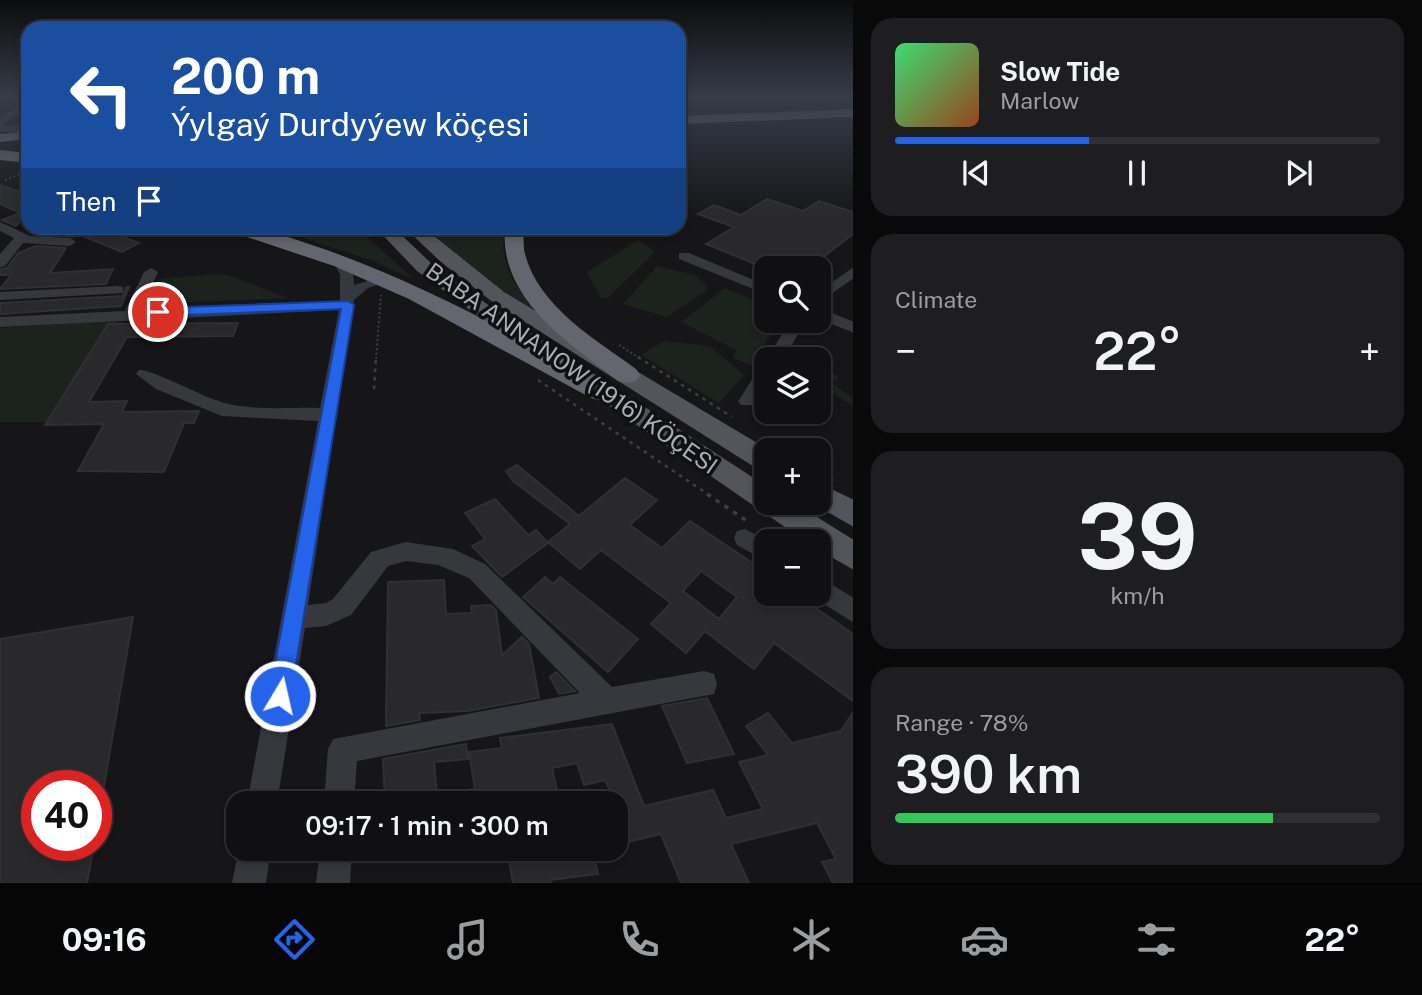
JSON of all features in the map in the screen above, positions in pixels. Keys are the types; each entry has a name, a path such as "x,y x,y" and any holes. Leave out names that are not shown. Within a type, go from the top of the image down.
{"highway":[{"path":"0,139 21,138"},
{"path":"0,149 21,148"},
{"path":"0,155 21,157"},
{"path":"249,235 341,262 387,287 450,311 601,392"},
{"path":"514,235 513,248 520,274 541,303 627,375"}],"main road":[{"name":"BABA ANNANOW (1916) KÖÇESI","path":"392,235 435,275 601,392 759,516 853,557"},
{"name":"BABA ANNANOW (1916) KÖÇESI","path":"421,235 447,259 498,296 627,375 754,444"},
{"path":"831,501 853,515"}],"street":[{"path":"0,226 21,237 70,242"},
{"path":"0,263 21,237"},
{"path":"684,256 754,285"},
{"path":"264,791 326,415 348,301 347,275 341,262"},
{"path":"831,288 853,271"},
{"path":"132,313 150,272"},
{"path":"0,322 348,301 363,285 387,287"},
{"path":"0,296 118,290"},
{"path":"831,318 853,328"},
{"path":"145,374 162,385 222,410 326,415"},
{"path":"747,401 754,390"},
{"path":"293,617 335,611 354,594 378,560 388,555 444,554 460,559 477,571 607,701"},
{"path":"831,596 853,612"},
{"path":"340,791 344,749 704,684"},
{"path":"249,883 253,861"},
{"path":"333,883 335,861"}],"path":[{"path":"5,180 21,174"},
{"path":"374,389 381,293 387,287"},
{"path":"612,340 741,423"},
{"path":"537,379 759,516"}],"shaded area":[{"path":"295,235 365,235 415,280 373,261"},
{"path":"435,235 504,235 508,270 536,310 493,286"},
{"path":"638,240 655,252 608,298 601,298 587,272"},
{"path":"657,266 695,275 706,284 707,290 667,317 623,304"},
{"path":"228,275 288,298 148,304 159,279"},
{"path":"725,288 754,300 754,333 772,333 763,347 754,347 754,360 751,365 733,358 736,350 681,322"},
{"path":"118,320 56,422 0,422 0,328"},
{"path":"664,341 710,346 744,375 719,403 641,355"},
{"path":"831,372 837,375 838,379 831,382"},
{"path":"831,382 853,399 853,406 831,392"}],"building":[{"path":"0,185 21,192 21,213 0,204"},
{"path":"767,199 803,211 819,201 853,212 853,234 825,256 754,256 754,264 706,244 734,227 698,214 714,205 741,215"},
{"path":"21,213 21,220 16,226 2,220"},
{"path":"80,235 117,235 139,243 122,252"},
{"path":"36,246 66,248 50,273 113,269 106,284 0,289 11,275 0,275 0,269 7,268 18,253"},
{"path":"126,287 129,287 121,306 0,314 0,303 123,296"},
{"path":"238,323 233,336 127,337 89,402 127,401 122,412 199,411 194,423 184,423 164,472 78,471 104,424 45,425 108,324"},
{"path":"517,465 579,516 625,478 657,500 630,525 662,548 690,521 754,564 754,606 813,606 853,634 853,701 774,643 754,669 705,631 686,653 651,624 671,603 601,550 580,569 548,542 570,524 513,481 506,471","holes":["701,571 737,597 719,619 683,591"]},
{"path":"495,499 528,535 536,530 548,543 502,577 472,546 485,539 465,513"},
{"path":"545,577 553,584 560,577 638,639 608,672 523,597"},
{"path":"444,580 446,614 472,613 471,606 491,605 496,610 502,655 522,637 529,644 539,698 467,711 419,713 420,720 386,726 388,582"},
{"path":"133,617 107,770 21,770 21,861 91,861 87,883 0,883 0,639"},
{"path":"556,672 575,691 559,694 550,677"},
{"path":"707,698 734,754 687,763 662,706"},
{"path":"853,712 853,883 833,883 822,862 836,859 817,823 731,844 749,883 681,883 661,834 628,842 628,791 610,791 605,780 584,785 577,763 552,768 557,791 460,791 475,789 469,752 502,748 500,738 612,724 644,806 713,790 726,818 763,809 739,762 768,755 746,726 768,713 792,743 841,731"},
{"path":"466,744 468,759 434,762 437,791 385,791 383,759"},
{"path":"509,861 595,861 598,874 550,880 551,883 513,883"}],"route":[{"path":"158,312 348,305 326,415 280,696"}]}
